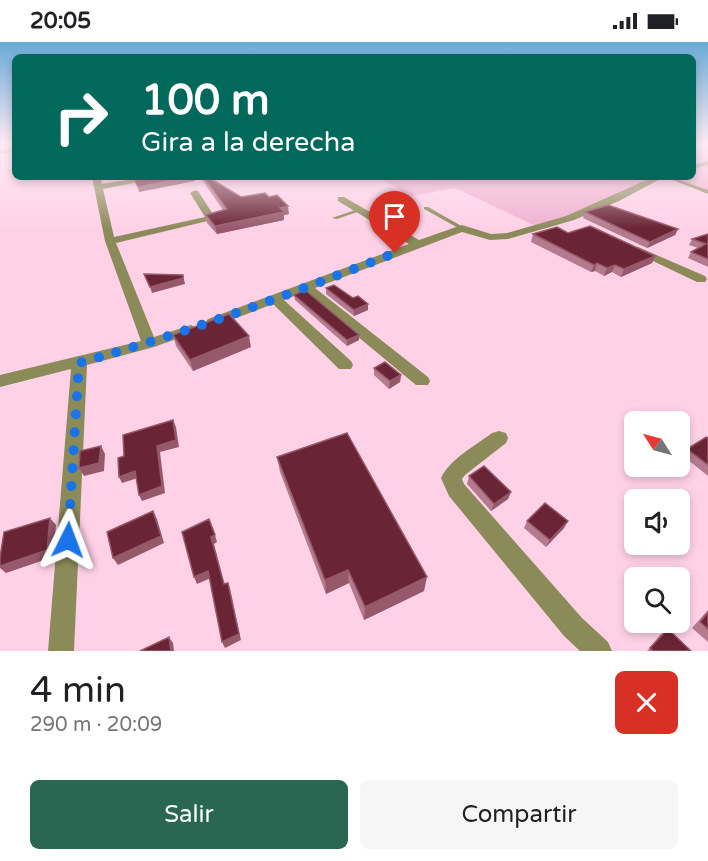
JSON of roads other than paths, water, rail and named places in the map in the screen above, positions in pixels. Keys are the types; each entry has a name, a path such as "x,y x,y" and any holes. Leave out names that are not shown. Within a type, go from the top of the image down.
{"street":[{"path":"99,183 123,180"},
{"path":"99,183 130,180"},
{"path":"0,381 149,344 277,300 462,228 490,237 501,237 576,220 654,180"},
{"path":"99,183 110,242 149,344"},
{"path":"110,242 212,219 195,193"},
{"path":"352,204 417,244"},
{"path":"625,243 701,279"},
{"path":"307,288 403,368 422,381"},
{"path":"277,300 345,365"},
{"path":"403,368 418,361"},
{"path":"62,651 79,363"},
{"path":"499,438 458,469 452,478 456,490 573,627 599,651"}],"lane":[{"path":"675,180 708,192"},
{"path":"336,218 352,204"},
{"path":"426,208 462,228"}]}
